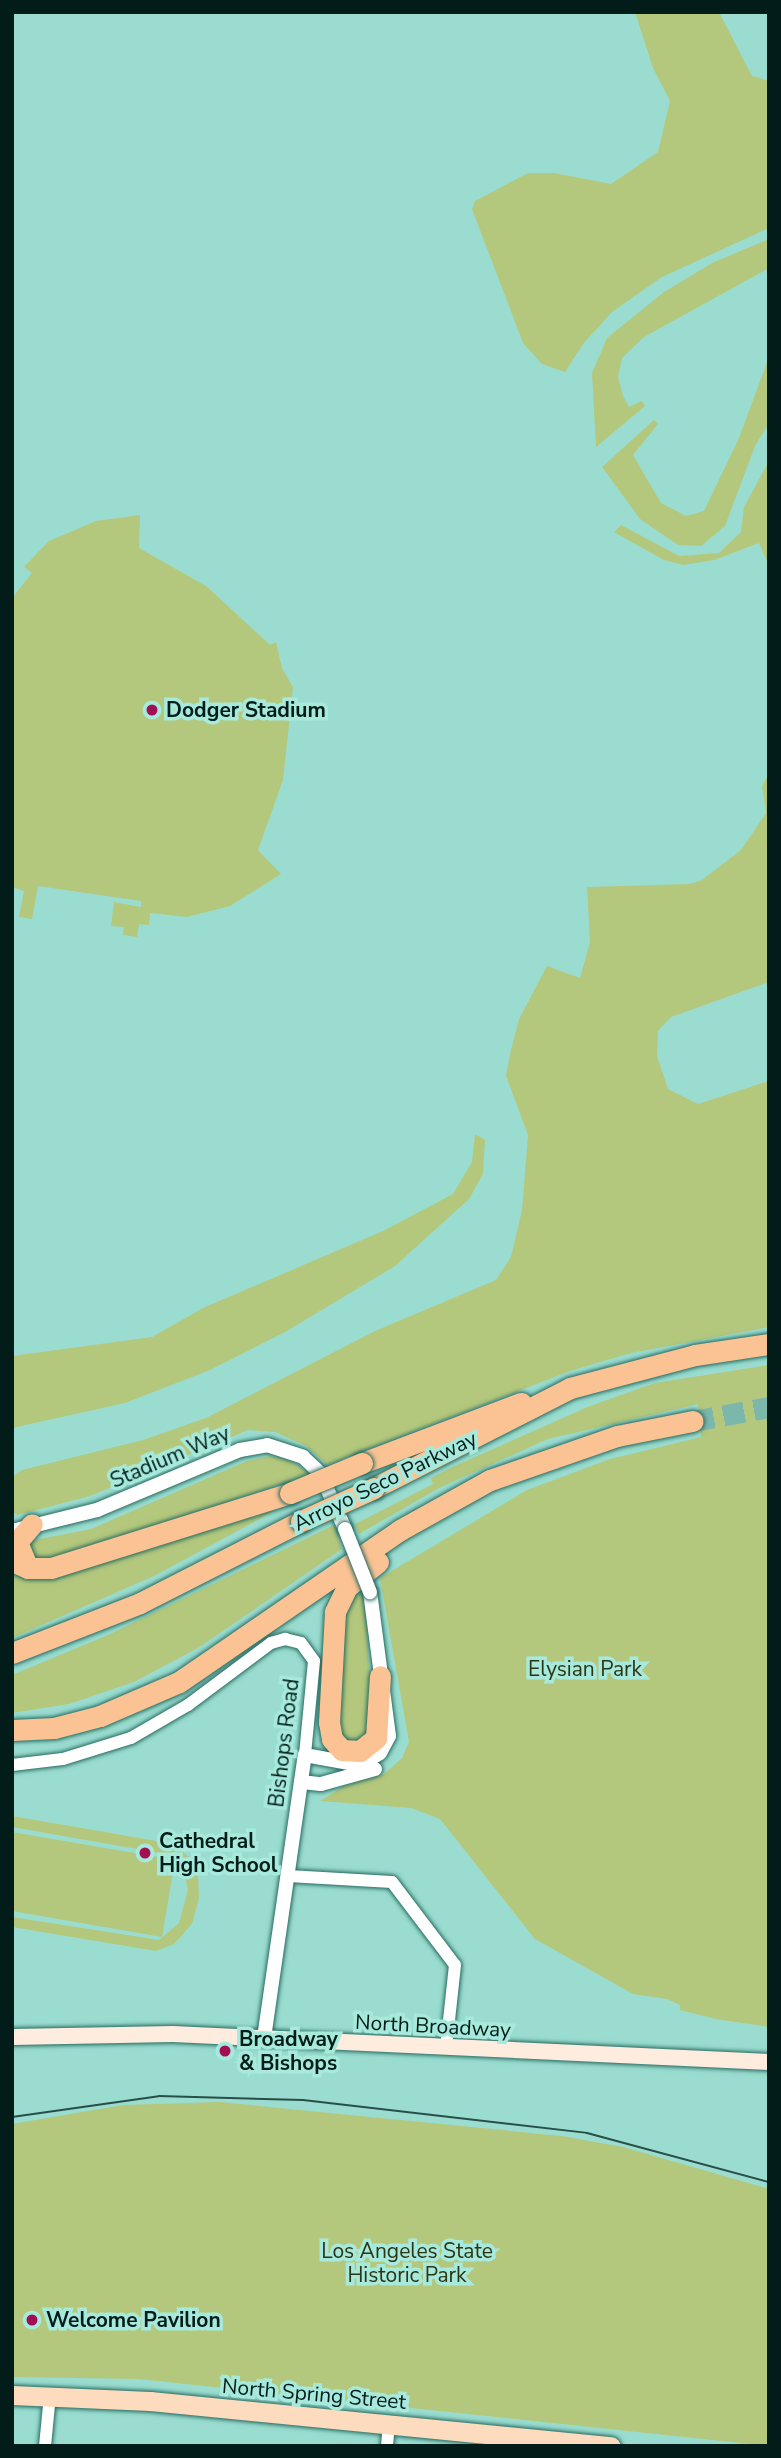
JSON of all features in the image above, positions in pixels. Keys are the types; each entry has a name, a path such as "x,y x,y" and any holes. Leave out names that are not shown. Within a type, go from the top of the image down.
{"highway":[{"name":"Arroyo Seco Parkway","path":"12,1653 68,1634 374,1488 570,1388 695,1355 769,1344"},
{"path":"19,1526 17,1542 20,1565 51,1568 232,1515 474,1418 570,1388"},
{"path":"12,1742 134,1704 179,1682 444,1503 545,1458 617,1436 693,1421"},
{"path":"380,1676 376,1738 360,1752 342,1750 332,1739 329,1722 335,1612 343,1594 370,1567 545,1458"},
{"path":"12,1663 68,1634"},
{"path":"12,1730 54,1728"}],"main road":[{"name":"North Broadway","path":"12,2037 130,2034 264,2038 769,2063"},
{"name":"North Spring Street","path":"12,2395 50,2395 389,2423 611,2446"}],"street":[{"name":"Stadium Way","path":"19,1526 97,1510 240,1450 267,1445 303,1457 320,1473 370,1591 378,1641 374,1649 390,1724 380,1753 353,1766 305,1755"},
{"name":"Bishops Road","path":"12,1765 88,1753 146,1731 278,1640 301,1643 314,1661 305,1755 264,2038"},
{"name":"Stadium Way","path":"301,1782 321,1784 367,1773 380,1766 395,1748 398,1718 384,1647 378,1641"},
{"path":"288,1876 392,1882 455,1965 446,2048"},
{"path":"45,2446 50,2395"},
{"path":"387,2446 389,2423"}],"green space":[{"path":"635,12 719,12 752,76 769,81 769,228 662,277 612,312 583,344 565,372 542,364 523,343 472,209 475,201 528,173 554,173 611,184 658,152 670,101 653,68"},
{"path":"769,239 769,268 644,337 622,358 618,377 623,396 629,407 642,401 645,406 596,447 592,373 607,338 664,292 712,263"},
{"path":"769,357 769,423 755,446 725,526 701,546 678,545 640,519 602,467 654,420 658,424 633,455 661,503 686,516 704,511 739,438"},
{"path":"769,461 769,566 759,543 714,560 683,565 664,560 614,532 621,525 679,556 719,553 741,532 744,507"},
{"name":"Dodger Stadium","path":"140,515 139,548 206,586 270,645 276,642 282,668 293,687 283,780 258,850 281,874 230,906 187,917 150,913 149,925 139,924 137,937 123,935 124,927 111,926 114,902 141,907 141,901 38,886 32,919 19,917 24,891 12,887 12,598 32,573 24,567 49,541 96,521"},
{"path":"769,774 769,982 671,1017 658,1031 657,1056 668,1089 698,1104 769,1081 769,1327 631,1353 570,1371 327,1465 306,1446 275,1432 248,1430 90,1496 17,1515 12,1511 12,1477 22,1470 143,1440 206,1418 375,1331 496,1280 511,1257 522,1210 528,1135 506,1076 510,1054 519,1019 547,966 580,978 590,942 587,887 690,884 702,880 741,850 766,813 762,786"},
{"path":"475,1134 485,1140 483,1174 469,1199 395,1266 285,1332 210,1370 125,1403 12,1428 12,1356 152,1337 203,1308 383,1231 453,1194 472,1162"},
{"name":"Elysian Park","path":"769,1365 769,2027 716,2019 680,2010 680,2005 667,1999 633,1994 535,1939 440,1819 411,1808 320,1801 344,1786 384,1774 402,1758 409,1742 380,1578 527,1490 610,1459 701,1437 698,1404 548,1439 439,1488 359,1534 355,1524 433,1484 431,1478 450,1468 590,1406 655,1383"},
{"path":"270,1456 289,1460 311,1474 55,1559 37,1560 30,1555 27,1546 34,1540 91,1529 247,1461"},
{"path":"293,1501 154,1576 12,1638 12,1568"},
{"path":"334,1525 342,1549 198,1648 134,1682 69,1704 12,1713 12,1675 108,1635"},
{"path":"359,1585 366,1606 372,1734 348,1744 340,1736 339,1721 344,1605"},
{"path":"12,1816 174,1844 189,1857 198,1875 199,1898 192,1924 174,1944 156,1951 12,1927 12,1917 159,1940 179,1923 188,1890 183,1867 171,1855 12,1827"},
{"path":"12,1832 175,1860 162,1937 12,1911"},
{"name":"Los Angeles State Historic Park","path":"220,2102 562,2136 623,2147 769,2189 769,2446 138,2379 12,2377 12,2124 123,2105"}],"tunnel":[{"path":"693,1421 769,1407"}],"tram line":[{"path":"12,2117 159,2096 303,2100 587,2133 769,2182"}],"place":[{"name":"Dodger Stadium","path":"152,710"},
{"name":"Cathedral High School","path":"145,1853"},
{"name":"Broadway & Bishops","path":"225,2051"},
{"name":"Welcome Pavilion","path":"32,2320"}]}
